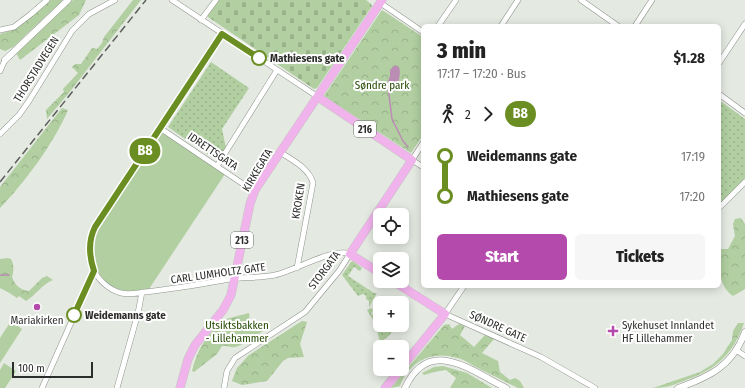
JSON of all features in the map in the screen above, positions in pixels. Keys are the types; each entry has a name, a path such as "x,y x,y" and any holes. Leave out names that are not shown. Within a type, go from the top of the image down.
{"main road":[{"name":"KIRKEGATA","path":"180,388 191,352 199,338 225,306 232,293 250,204 255,190 318,97 380,1"},
{"name":"216","path":"318,97 412,160"},
{"name":"STORGATA","path":"350,254 412,160"},
{"path":"350,254 373,269"},
{"name":"SØNDRE GATE","path":"404,288 445,314"},
{"path":"409,358 445,314"},
{"path":"385,388 395,376"}],"street":[{"path":"0,30 14,27 47,0"},
{"path":"0,71 5,60 68,0"},
{"name":"THORSTADVEGEN","path":"0,134 19,115 30,101 72,31 89,14 115,0"},
{"path":"172,0 318,97"},
{"path":"202,20 216,0"},
{"path":"439,24 456,0"},
{"path":"502,24 518,0"},
{"path":"580,0 615,24"},
{"path":"636,24 652,0"},
{"path":"380,1 421,31"},
{"path":"721,60 745,24"},
{"path":"42,388 94,271 90,254 92,232 222,34"},
{"path":"217,166 277,70"},
{"path":"721,95 745,113"},
{"name":"IDRETTSGATA","path":"160,128 249,188 255,190"},
{"name":"STORGATA","path":"412,160 421,146"},
{"name":"KROKEN","path":"280,152 306,170 311,175 313,182 297,268"},
{"path":"412,160 421,166"},
{"path":"721,206 745,182"},
{"name":"CARL LUMHOLTZ GATE","path":"94,271 102,282 117,292 126,294 164,290 234,279 275,275 333,254 346,252 350,254"},
{"name":"STORGATA","path":"224,388 227,371 235,358 305,312 339,272 350,254"},
{"path":"445,314 463,288"},
{"path":"117,388 138,313 142,292"},
{"name":"SØNDRE GATE","path":"445,314 541,357 595,388"},
{"path":"678,388 704,379 713,374 726,363 736,350 745,332"},
{"path":"736,350 745,356"},
{"path":"405,388 409,378 415,370 424,364 441,360 460,364 506,388"}],"green space":[{"path":"49,0 63,0 13,47 5,51 0,49 0,34 15,29 29,19"},
{"path":"73,0 86,0 79,15 20,60 16,53"},
{"path":"133,0 141,0 47,119 46,110 64,92 63,89 78,73 72,67 75,64 81,64 92,48 97,49 102,43 104,37"},
{"path":"218,0 366,0 372,6 317,88 314,89 208,17 207,15"},
{"name":"Søndre park","path":"382,10 421,36 421,138 411,153 324,96"},
{"path":"211,62 249,88 222,129 226,148 219,158 214,159 168,127"},
{"path":"721,101 745,119 745,178 721,203"},
{"path":"62,108 68,110 47,149 29,174 0,208 0,187"},
{"path":"160,133 164,134 225,174 149,289 132,291 122,290 107,282 96,268 92,251 93,242 95,234 104,216"},
{"path":"741,218 745,224 745,289 733,296 724,287 721,278 721,249 728,249 735,236 733,224 735,219"},
{"path":"0,259 11,259 13,263 13,280 18,287 23,290 29,291 42,278 47,276 53,280 26,301 19,296 17,298 0,288"},
{"path":"353,261 362,268 360,271 354,267 348,276 374,293 377,293 375,296 373,296 373,300 369,307 369,301 366,299 366,296 363,294 358,296 342,275"},
{"path":"371,308 373,310 371,314 373,315 373,320 367,310"},
{"name":"Utsiktsbakken - Lillehammer","path":"249,313 250,325 262,324 268,328 239,346 222,346 217,354 194,372 192,371 199,350 216,327 222,321 226,325 229,321 226,319"},
{"path":"11,321 22,329 0,363 0,338"},
{"path":"302,321 307,322 300,344 304,357 288,358 283,361 267,381 242,385 232,381 237,368 249,355"},
{"path":"738,323 744,323 740,334 729,352 715,365 697,376 666,387 653,388 700,372 713,364 723,354 732,340 733,331"},
{"path":"449,324 452,329 459,324 465,326 460,335 474,347 485,335 494,339 482,353 498,361 500,372 510,380 515,378 520,381 524,388 518,388 462,359 447,356 430,357 415,364 409,370 409,367 444,325"},
{"path":"377,332 392,332 388,337 383,340 379,340"},
{"path":"4,363 16,371 5,388 0,388 0,370"},
{"path":"443,366 467,373 492,388 450,388 456,378 446,370 424,375 422,373 434,367"},
{"path":"401,376 405,376 400,386 391,388"}],"shaded area":[{"path":"395,65 399,67 400,76 397,86 391,88 387,86 387,84 390,76 390,70"}],"waterway":[{"path":"388,87 392,119 403,141 408,147"},
{"path":"0,275 9,275"}],"railway":[{"path":"0,182 146,0"}],"bus line":[{"name":"B8","path":"74,315 94,271 90,260 90,242 92,232 222,34 259,58"}],"place":[{"name":"Mathiesens gate","path":"259,58"},
{"name":"Mariakirken","path":"37,307"},
{"name":"Weidemanns gate","path":"74,315"},
{"name":"Sykehuset Innlandet HF Lillehammer","path":"613,331"}]}
